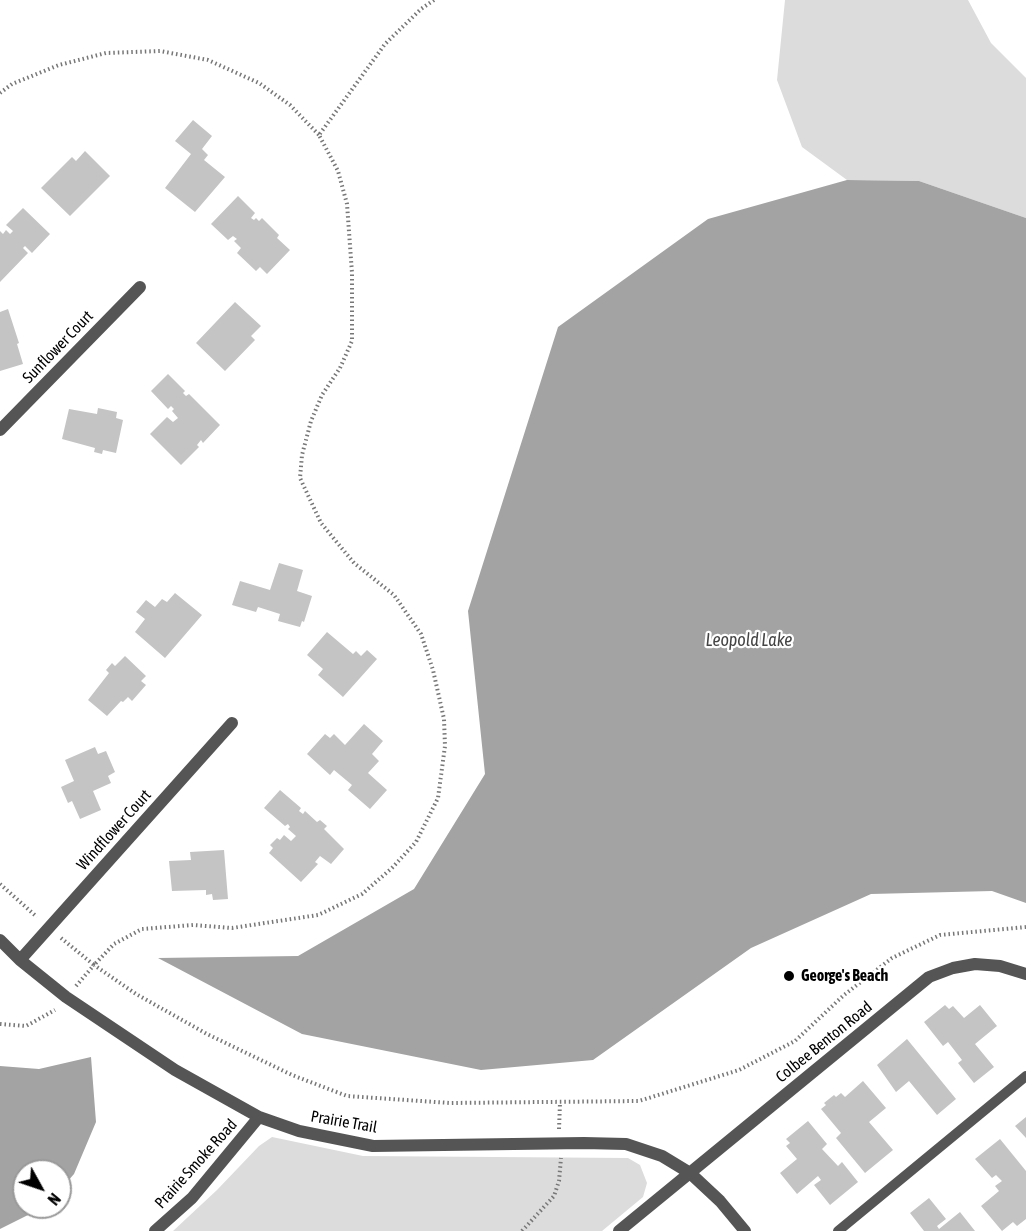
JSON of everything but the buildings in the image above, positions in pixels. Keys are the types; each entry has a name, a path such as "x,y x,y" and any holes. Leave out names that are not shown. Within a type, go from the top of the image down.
{"street":[{"name":"Sunflower Court","path":"0,430 140,287"},
{"name":"Windflower Court","path":"20,960 232,723"},
{"name":"Prairie Trail","path":"0,940 20,960 66,997 175,1070 259,1118 299,1131 373,1146 627,1144 662,1156 690,1173 720,1201 745,1231"},
{"name":"Colbee Benton Road","path":"619,1231 929,977 953,968 975,964 1000,966 1026,974"},
{"name":"Prairie Smoke Road","path":"155,1231 192,1198 259,1118"}],"lane":[{"path":"838,1231 1026,1076"}],"path":[{"path":"320,135 385,44 421,9 434,0"},
{"path":"0,93 12,84 59,65 106,53 160,51 208,60 259,83 290,105 320,135 338,171 347,204 352,273 352,341 340,368 322,394 311,421 300,478 321,523 354,562 394,595 421,634 433,670 444,719 445,746 438,798 416,842 392,868 362,894 318,915 232,928 193,925 142,928 114,944 56,1009 26,1026 0,1024"},
{"path":"0,884 94,965 136,994 207,1034 292,1075 347,1096 450,1103 639,1101 740,1070 795,1041 844,995 892,958 940,935 1026,927"},
{"path":"522,1231 554,1196 559,1181 560,1103"}],"shaded area":[{"path":"785,0 968,0 991,43 1026,78 1026,218 919,181 847,180 802,147 777,80"},
{"path":"272,1137 363,1156 628,1158 640,1165 647,1183 643,1197 602,1231 173,1231 259,1146"}],"water":[{"name":"Leopold Lake","path":"847,180 919,181 1026,218 1026,903 992,891 871,894 751,948 593,1060 481,1070 302,1034 158,958 298,956 414,889 485,774 468,611 558,327 708,219"},
{"path":"91,1057 96,1122 72,1176 72,1159 12,1159 12,1219 20,1219 0,1229 0,1066 39,1069"}],"place":[{"name":"George's Beach","path":"789,976"}]}
